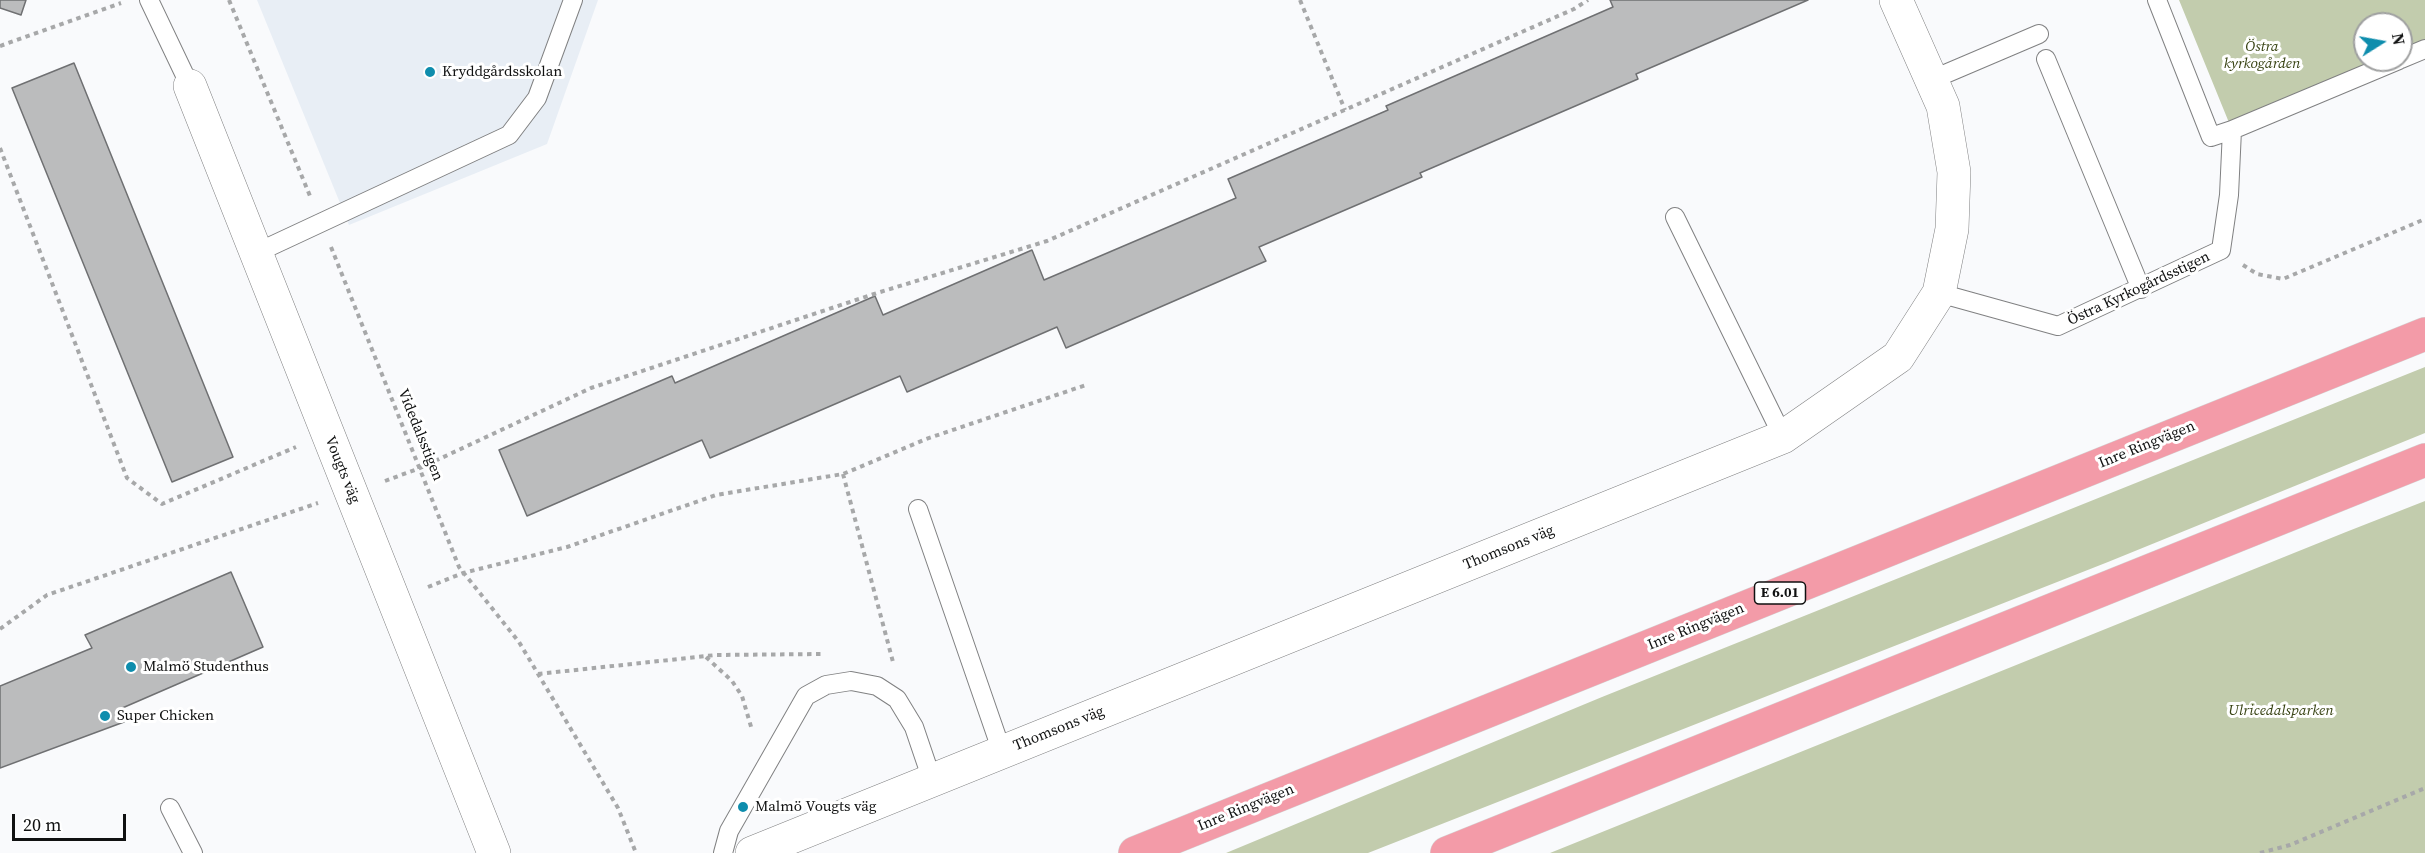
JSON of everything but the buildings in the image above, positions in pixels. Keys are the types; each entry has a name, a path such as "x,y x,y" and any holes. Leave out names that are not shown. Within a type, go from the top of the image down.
{"highway":[{"name":"Inre Ringvägen","path":"1135,853 2425,334"},
{"path":"1447,853 2425,460"}],"street":[{"name":"Thomsons väg","path":"752,853 1783,437 1898,357 1939,293 1952,229 1954,172 1943,106 1896,0"},
{"name":"Vougts väg","path":"190,86 494,853"}],"lane":[{"path":"149,0 190,86"},
{"path":"256,254 509,135 537,98 573,0"},
{"path":"2157,0 2211,137 2371,72"},
{"path":"1931,80 2039,34"},
{"path":"2046,59 2141,289"},
{"name":"Östra Kyrkogårdsstigen","path":"1939,293 2058,326 2221,250 2229,195 2232,130"},
{"path":"1675,217 1783,437"},
{"path":"918,509 1002,752"},
{"path":"723,853 729,831 806,696 826,685 851,681 877,686 897,699 914,727 932,780"},
{"path":"170,808 193,853"}],"path":[{"path":"0,46 129,0"},
{"name":"Videdalsstigen","path":"229,0 463,573 519,642 618,808 636,853"},
{"path":"1300,0 1345,110"},
{"path":"420,468 591,388 877,292 1047,240 1574,9 1588,0"},
{"path":"0,148 127,478 162,504 327,433"},
{"path":"2221,250 2257,274 2283,279 2425,219"},
{"path":"463,573 567,547 716,495 843,474 926,439 1086,385"},
{"path":"843,474 871,572 895,669"},
{"path":"0,629 47,595 351,492"},
{"path":"538,674 706,656 827,654"},
{"path":"706,656 732,681 742,696 752,730"},
{"path":"2260,853 2290,845 2425,788"}],"shaded area":[{"name":"Kryddgårdsskolan","path":"257,0 598,0 547,144 349,225"}],"green space":[{"name":"Östra kyrkogården","path":"2179,0 2425,0 2425,44 2413,50 2413,12 2353,12 2353,72 2362,72 2232,130"},
{"path":"2425,367 2425,433 2108,562 1368,853 1226,853 1602,697"},
{"name":"Ulricedalsparken","path":"2425,501 2425,853 1550,853 2346,532"}],"place":[{"name":"Kryddgårdsskolan","path":"430,72"},
{"name":"Malmö Studenthus","path":"131,667"},
{"name":"Super Chicken","path":"105,716"},
{"name":"Malmö Vougts väg","path":"743,807"}]}
